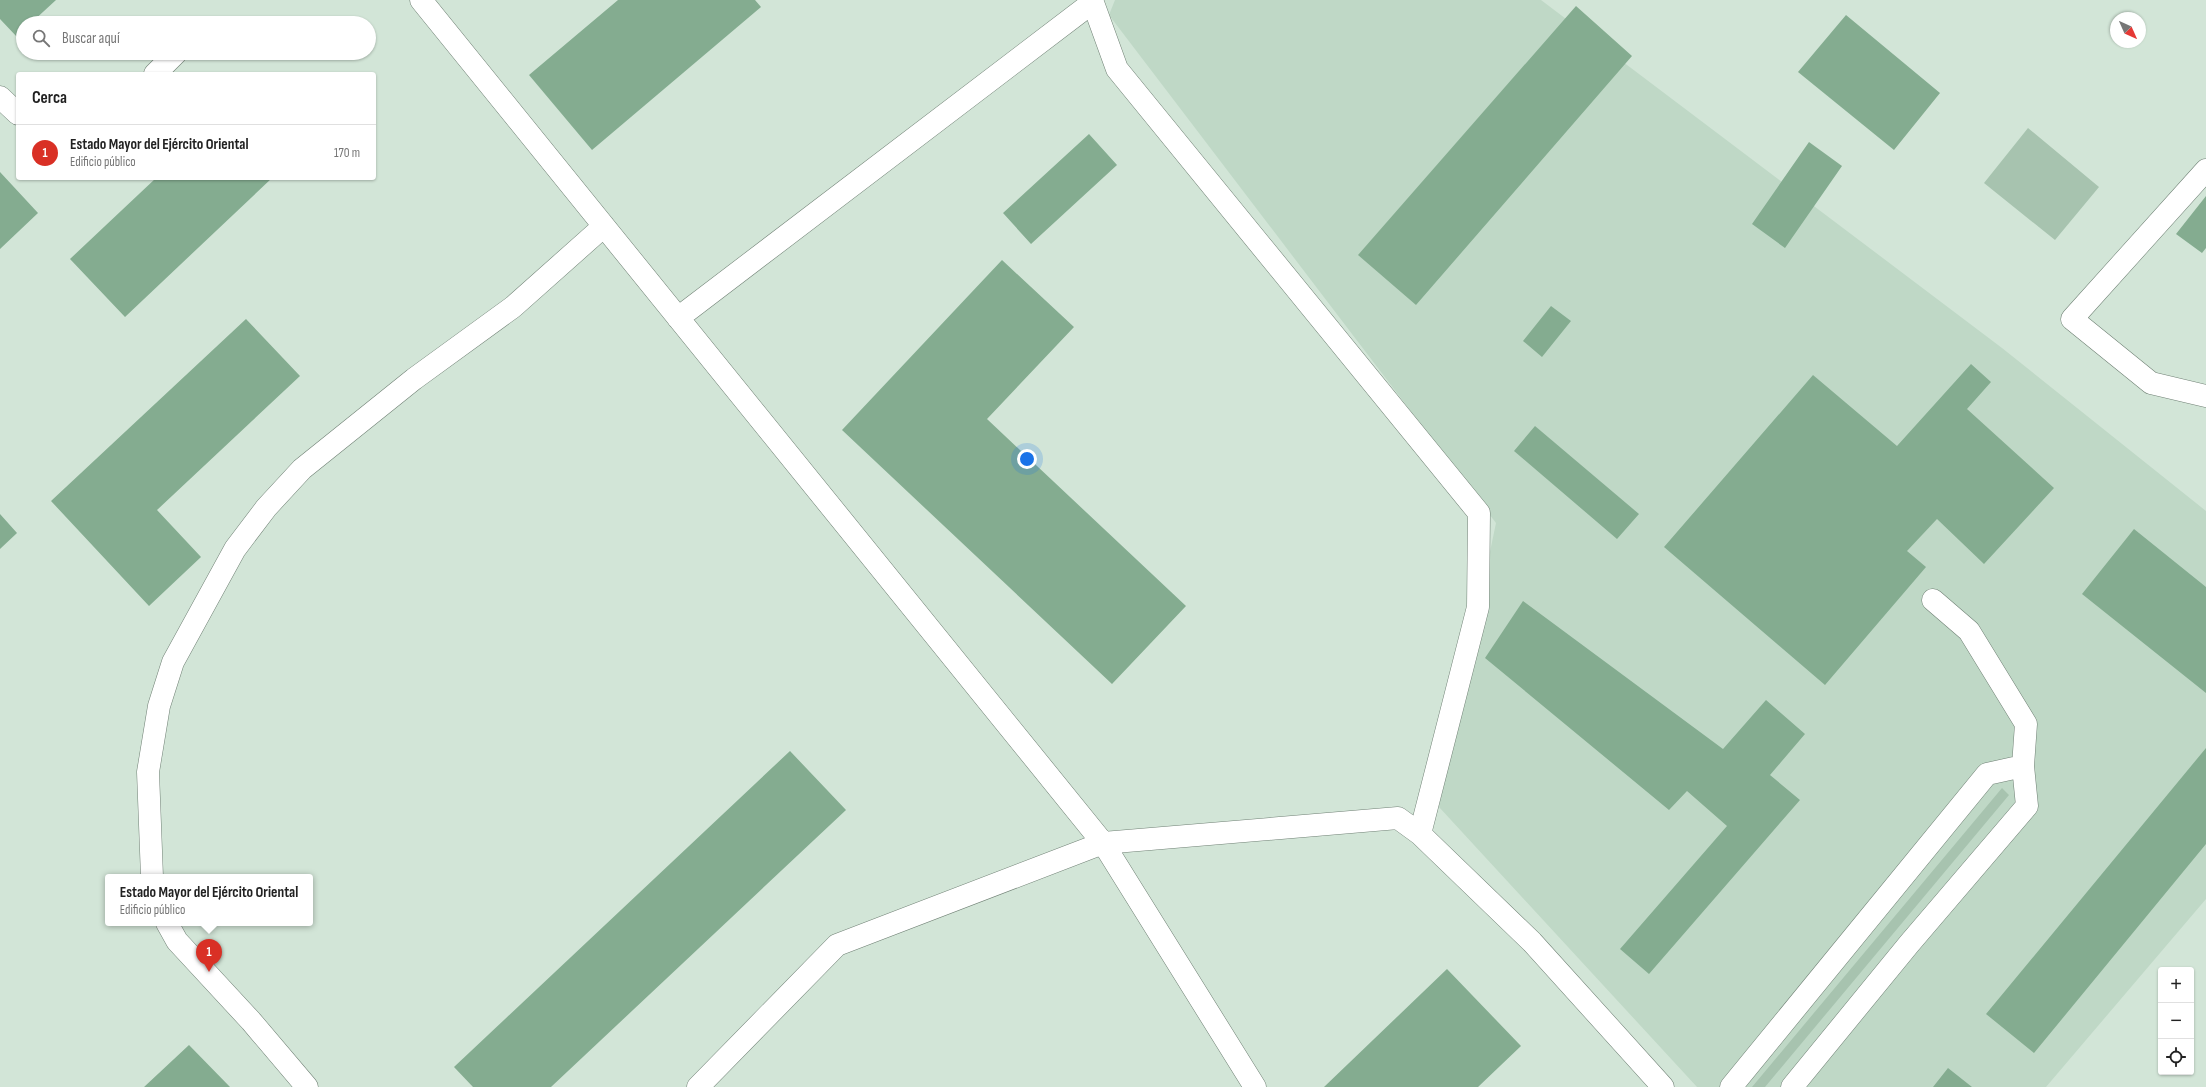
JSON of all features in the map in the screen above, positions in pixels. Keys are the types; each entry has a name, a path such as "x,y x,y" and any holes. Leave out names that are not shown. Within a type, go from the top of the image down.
{"street":[{"path":"421,0 1103,843 1255,1087"},
{"path":"678,318 1092,1 1117,69 1479,513 1478,607 1420,834"},
{"path":"157,72 169,60"},
{"path":"0,97 16,112"},
{"path":"2206,170 2072,319 2151,383 2206,396"},
{"path":"152,874 148,772 159,706 173,662 235,549 266,508 302,469 414,379 513,307 604,226"},
{"path":"1792,1087 1909,944 2027,806 2023,766 2026,724 1969,631 1933,600"},
{"path":"1731,1087 1987,774 2023,766"},
{"path":"698,1087 837,945 1103,843 1398,818 1420,834 1532,942 1663,1087"},
{"path":"169,926 177,941 251,1020 307,1087"}],"shaded area":[{"path":"1115,0 1541,0 2002,348 2206,511 2206,899 2046,1087 1697,1087 1439,807 1446,762 1496,523 1109,15"},
{"path":"2028,128 2099,187 2055,240 1984,183"},
{"path":"2002,788 2009,795 1765,1087 1752,1087"}],"building":[{"path":"0,0 56,0 39,16 16,16 16,36 0,19"},
{"path":"618,0 755,0 761,7 592,150 529,75"},
{"path":"1576,6 1632,56 1416,305 1358,255"},
{"path":"1846,15 1940,93 1894,150 1798,72"},
{"path":"1089,134 1117,165 1031,244 1003,213"},
{"path":"1809,142 1842,166 1785,248 1752,224"},
{"path":"0,172 38,213 0,249"},
{"path":"154,180 270,180 125,317 70,259"},
{"path":"2206,196 2206,248 2202,253 2176,234"},
{"path":"1002,260 1074,327 987,419 1186,606 1112,684 842,430"},
{"path":"1551,306 1571,321 1542,357 1523,341"},
{"path":"246,319 300,376 157,510 201,557 149,606 51,501"},
{"path":"1971,364 1991,382 1967,409 2054,488 1984,564 1937,519 1907,551 1926,567 1825,685 1664,547 1813,375 1897,446"},
{"path":"1535,426 1639,514 1617,539 1514,451"},
{"path":"0,514 17,533 0,549"},
{"path":"2134,529 2206,587 2206,693 2082,594"},
{"path":"1523,601 1723,749 1766,700 1805,734 1770,775 1800,800 1649,974 1620,949 1727,826 1687,791 1669,810 1485,658"},
{"path":"2206,748 2206,844 2034,1053 1986,1014"},
{"path":"790,751 846,810 551,1087 473,1087 454,1067"},
{"path":"1447,969 1521,1046 1478,1087 1324,1087"},
{"path":"189,1045 230,1087 144,1087"},
{"path":"1948,1068 1972,1087 1933,1087"}],"place":[{"name":"Estado Mayor del Ejército Oriental","path":"209,972"}]}
